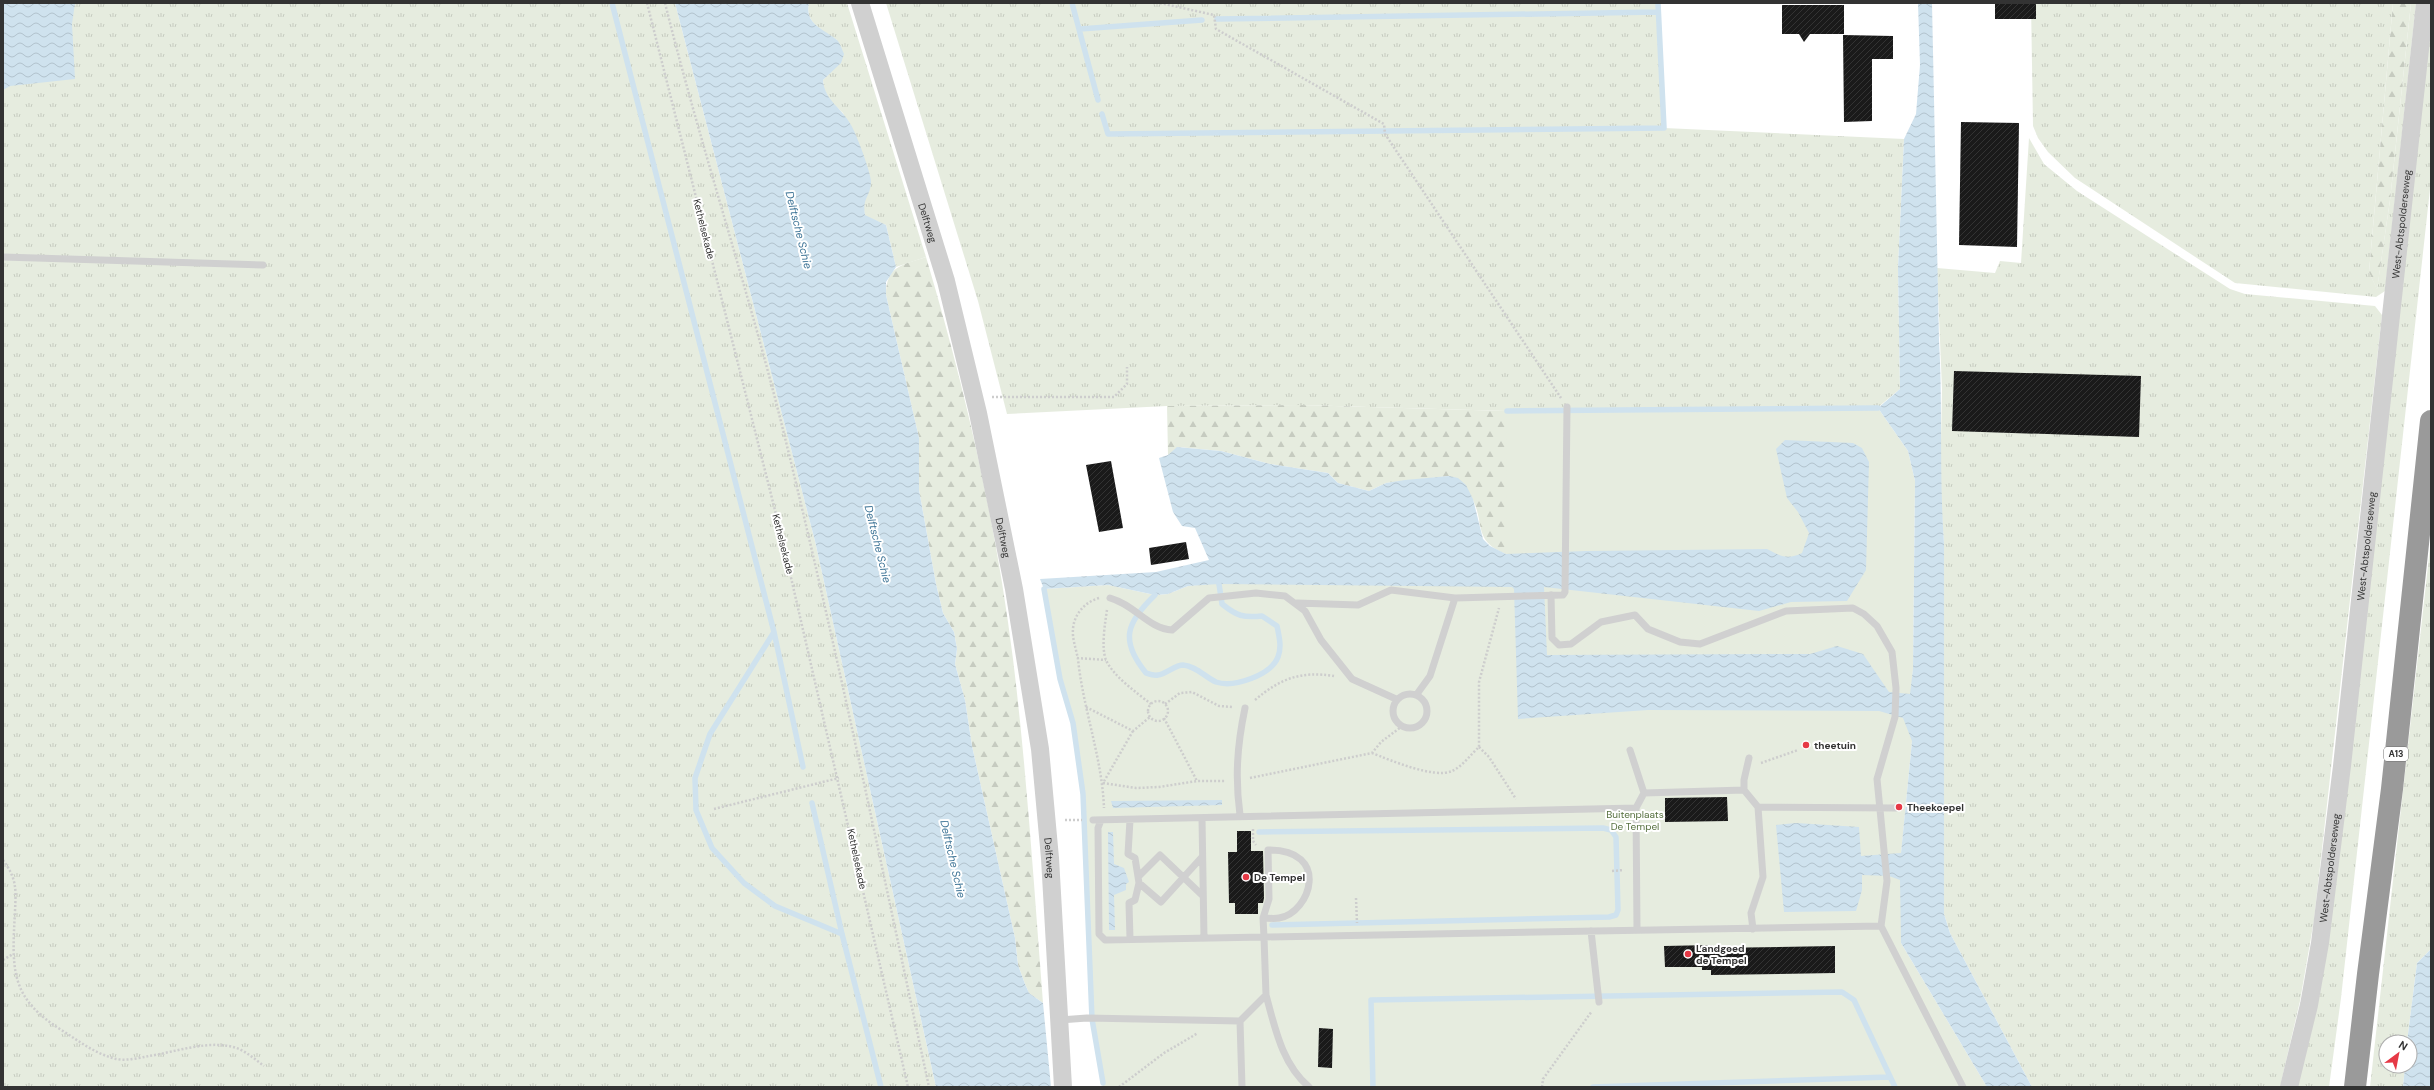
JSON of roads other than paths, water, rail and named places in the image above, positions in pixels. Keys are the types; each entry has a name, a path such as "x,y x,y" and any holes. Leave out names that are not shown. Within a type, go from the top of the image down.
{"highway":[{"name":"A13","path":"2355,1087 2392,789 2431,421"}],"street":[{"name":"Delftweg","path":"860,3 946,282 978,413 1014,589 1030,678 1040,749 1050,858 1063,1087"},
{"name":"West-Abtspolderseweg","path":"2289,1087 2309,1005 2320,943 2342,766 2425,3"}],"lane":[{"path":"3,257 263,265"},
{"path":"1297,603 1358,605 1392,590 1455,598 1563,595 1565,592 1567,407"},
{"path":"1110,598 1123,602 1133,608 1156,626 1172,630 1210,598 1228,594 1256,593 1285,596 1297,603 1305,611 1321,640 1352,679 1396,699"},
{"path":"1548,595 1552,638 1559,645 1571,644 1601,622 1634,615 1648,629 1680,642 1700,644 1786,611 1853,608 1864,614 1877,626 1892,652 1896,688 1895,716 1877,779 1887,881 1881,926 1963,1087"},
{"path":"1417,694 1430,676 1455,598"},
{"path":"1411,692 1417,694 1427,710 1426,718 1420,725 1412,729 1401,727 1393,712 1396,699 1402,694 1411,692"},
{"path":"1240,815 1236,781 1240,734 1245,708"},
{"path":"1630,750 1644,793 1636,808 1637,930"},
{"path":"1749,758 1745,773 1744,790 1758,808 1763,877 1751,913 1753,929"},
{"path":"1644,793 1744,790"},
{"path":"1093,820 1202,818 1240,815 1636,808"},
{"path":"1758,808 1896,808"},
{"path":"1202,818 1204,938"},
{"path":"1101,820 1098,828 1099,934 1105,940 1881,926"},
{"path":"1130,820 1128,854 1135,858 1139,879 1135,900 1129,903 1130,939"},
{"path":"1263,918 1279,918 1294,910 1301,902 1309,880 1307,867 1302,859 1284,850 1268,850 1269,899 1263,918 1266,995 1275,1029 1288,1063 1299,1079 1309,1087"},
{"path":"1139,879 1160,855 1203,896"},
{"path":"1139,879 1160,902 1202,857"},
{"path":"1591,931 1598,1002"},
{"path":"1060,1020 1099,1018 1240,1021 1266,995"},
{"path":"1240,1021 1242,1087"}],"water":[{"path":"3,3 75,3 72,24 75,79 10,86 3,90"},
{"name":"Delftsche Schie","path":"675,3 809,3 809,16 812,21 837,40 844,54 841,63 823,80 824,87 830,99 851,125 860,145 871,179 869,192 865,201 865,215 886,225 896,267 886,282 886,295 919,438 919,490 936,584 943,613 954,632 957,649 955,664 965,700 972,746 1015,938 1018,965 1029,993 1043,1003 1051,1087 936,1087 815,541"},
{"path":"1918,3 1932,3 1944,543 1944,914 1950,933 2032,1087 1987,1087 1901,943 1900,880 1889,876 1862,875 1862,890 1856,911 1784,912 1776,825 1796,823 1859,827 1861,856 1901,853 1912,741 1903,718 1879,711 1648,710 1518,719 1514,589 1512,587 1219,584 1188,586 1168,594 1155,595 1108,585 1044,589 1040,579 1156,572 1209,560 1195,528 1182,526 1173,512 1159,458 1168,455 1177,447 1221,451 1270,464 1328,473 1338,483 1369,491 1386,483 1405,480 1449,476 1458,478 1466,485 1473,499 1483,539 1490,546 1506,554 1586,551 1767,549 1788,557 1802,553 1809,533 1798,512 1787,498 1776,449 1785,440 1853,443 1862,448 1869,462 1866,570 1847,601 1791,602 1759,611 1544,587 1547,655 1810,654 1837,646 1863,654 1889,692 1910,694 1913,669 1915,481 1908,451 1878,408 1900,389 1898,268 1904,139 1916,114 1920,65"},
{"path":"1222,800 1222,805 1113,808 1111,801"},
{"path":"1108,832 1113,832 1114,864 1124,868 1129,882 1126,884 1126,890 1114,895 1115,930 1109,930"},
{"path":"2431,949 2431,1087 2403,1087 2404,1074 2418,1074 2418,1034 2408,1034 2417,963"}],"waterway":[{"path":"612,3 774,632 803,767"},
{"path":"1072,3 1098,100"},
{"path":"1102,114 1108,134 1664,128 1658,3"},
{"path":"1217,19 1658,12"},
{"path":"1080,29 1202,20"},
{"path":"1507,411 1878,408"},
{"path":"1155,595 1138,614 1130,632 1132,651 1146,673 1158,675 1177,666 1183,665 1192,667 1216,682 1232,683 1251,678 1268,669 1278,657 1280,642 1277,626 1262,616 1250,617 1236,614 1222,604 1219,584"},
{"path":"1044,589 1060,679 1073,723 1083,794 1092,1019 1103,1083"},
{"path":"774,632 710,734 695,778 696,810 712,848 744,883 775,906 842,934"},
{"path":"812,803 842,934 881,1087"},
{"path":"1259,832 1603,828 1611,830 1616,837 1618,910 1616,915 1609,917 1272,925"},
{"path":"1373,1087 1371,1000 1842,992 1854,1000 1895,1087"},
{"path":"1593,1087 1889,1077"}],"place":[{"name":"theetuin","path":"1806,745"},
{"name":"Theekoepel","path":"1899,807"},
{"name":"De Tempel","path":"1246,877"},
{"name":"Landgoed de Tempel","path":"1688,954"}],"park label":[{"name":"Buitenplaats De Tempel","path":"1635,820"}]}
